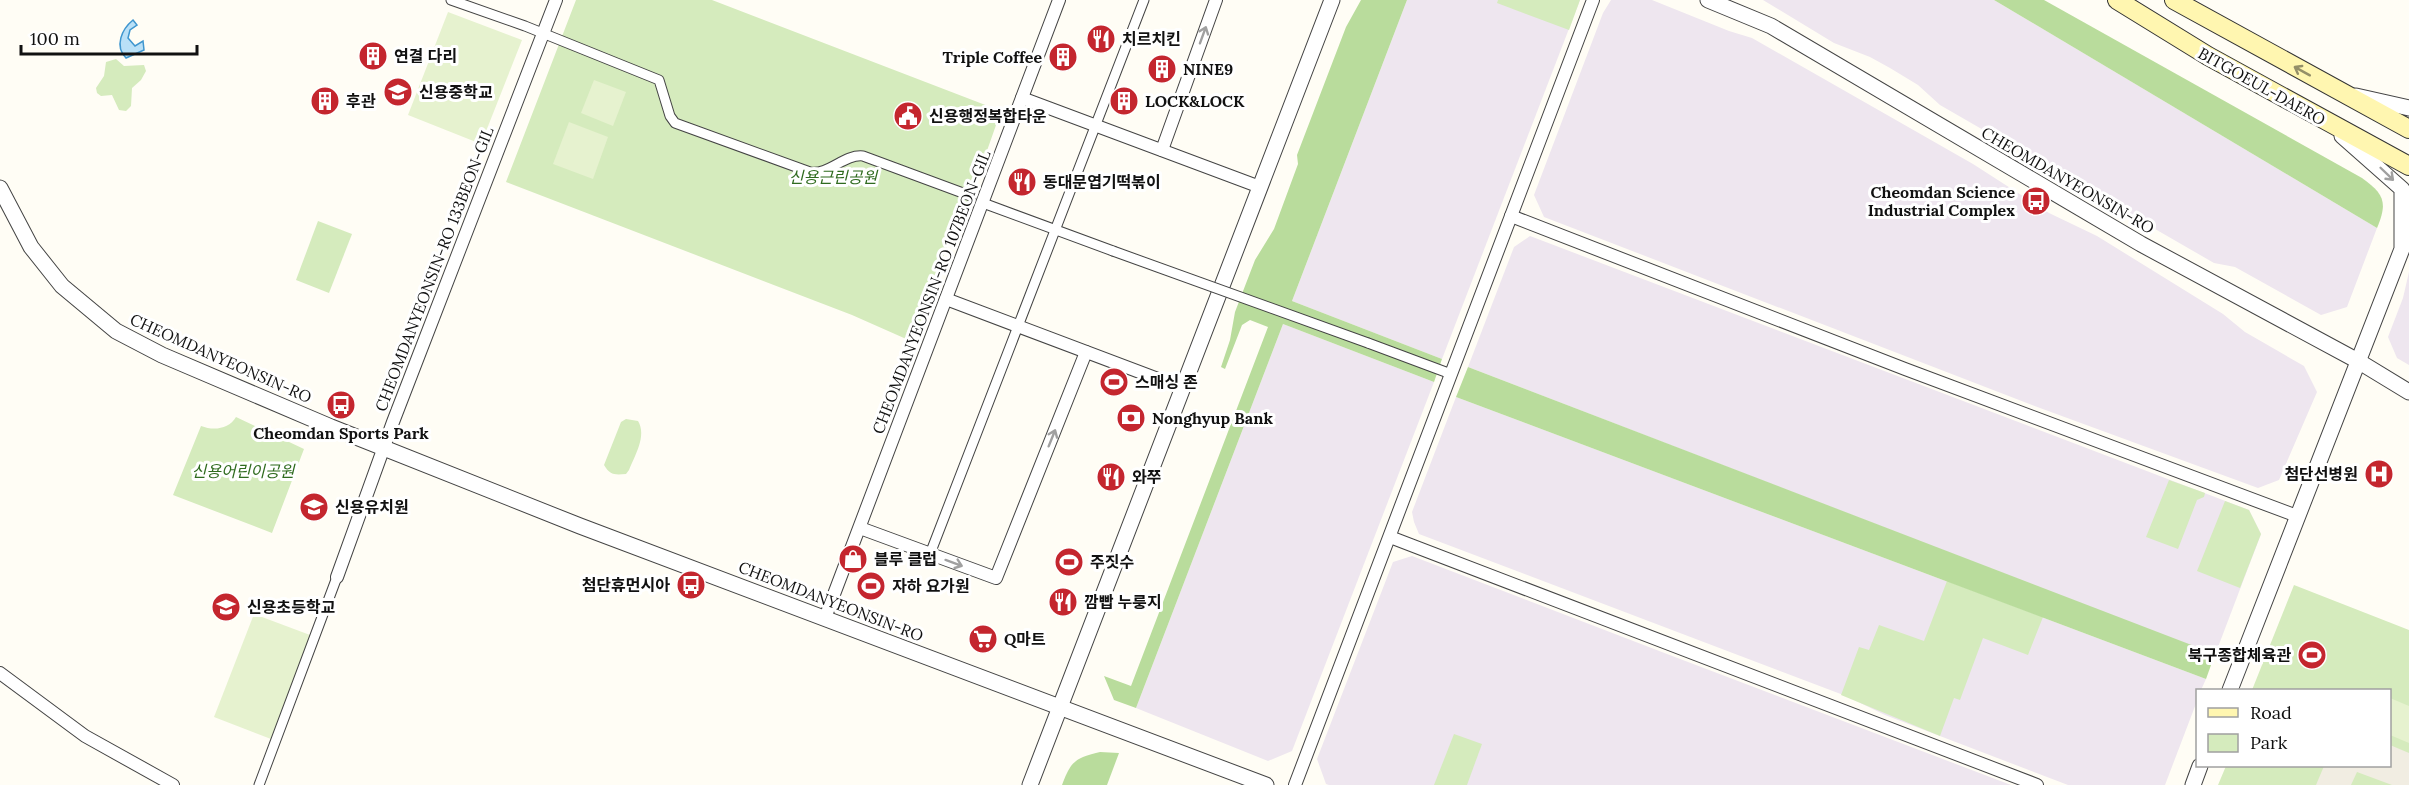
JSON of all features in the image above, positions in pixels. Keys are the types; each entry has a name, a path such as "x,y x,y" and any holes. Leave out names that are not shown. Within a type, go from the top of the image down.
{"main road":[{"path":"2103,0 2208,57"},
{"name":"BITGOEUL-DAERO","path":"2117,0 2208,57 2409,166"},
{"name":"BITGOEUL-DAERO","path":"2174,0 2409,129"},
{"path":"2181,0 2224,27"}],"street":[{"path":"451,0 543,33 659,80 670,116 675,123 810,172 822,171 853,156 863,156 1113,251 1451,374"},
{"name":"CHEOMDANYEONSIN-RO 133BEON-GIL","path":"384,449 556,0"},
{"name":"CHEOMDANYEONSIN-RO 107BEON-GIL","path":"825,618 946,299 977,199 1022,98 1059,0"},
{"path":"930,554 1144,0"},
{"path":"1162,150 1216,0"},
{"path":"1030,785 1332,0"},
{"path":"1295,785 1593,0"},
{"name":"CHEOMDANYEONSIN-RO","path":"1708,0 1771,26 2141,244 2358,361 2409,392"},
{"path":"2340,92 2409,108"},
{"path":"1022,98 1260,187"},
{"path":"2230,689 2405,246 2402,189 2326,122"},
{"name":"CHEOMDANYEONSIN-RO","path":"0,188 31,247 56,280 116,331 162,355 384,449 1266,785"},
{"path":"1511,216 1905,369 2297,516"},
{"path":"946,299 1182,388"},
{"path":"860,528 996,578 1086,352"},
{"path":"259,785 384,449"},
{"path":"1390,537 2037,785"},
{"path":"0,673 85,736 173,785"},
{"path":"2193,785 2199,767"}],"shaded area":[{"path":"1407,0 1580,0 1442,359 1292,301"},
{"path":"1611,0 1652,0 1752,38 1973,164 2049,213 2097,236 2223,314 2245,332 2304,366 2317,392 2279,480 2258,488 2040,408 1544,217 1534,195 1603,13"},
{"path":"1763,0 1994,0 2377,228 2347,307 2321,315 2235,267 2214,263 1940,105 1918,85 1890,68 1870,57 1834,43"},
{"path":"1530,236 2249,510 2261,534 2215,655 1468,367 1514,247"},
{"path":"2409,272 2409,365 2397,358 2388,337 2403,298"},
{"path":"1283,324 1434,382 1292,751 1268,761 1136,708"},
{"path":"1456,397 2206,679 2201,689 2196,689 2196,704 2165,785 2068,785 1885,715 1846,696 1419,534 1412,512"},
{"path":"1412,556 2011,785 1326,784 1317,759 1393,562"},
{"path":"2391,745 2409,753 2409,785 2392,785 2357,772 2351,785 2316,785 2324,767 2391,767"}],"green space":[{"name":"신용근린공원","path":"576,0 712,0 1001,111 971,196 958,216 913,342 852,315 506,182"},
{"path":"1361,0 1407,0 1292,301 1442,359 1434,382 1283,324 1136,708 1114,700 1104,676 1131,686 1268,327 1250,320 1242,325 1225,369 1221,367 1230,340 1235,312 1255,260 1274,229 1298,164 1297,155 1346,27"},
{"path":"1498,0 1580,0 1569,30 1497,3"},
{"path":"1994,0 2044,0 2362,178 2375,189 2382,199 2382,211 2377,228"},
{"path":"448,12 522,40 481,144 408,115"},
{"path":"116,59 124,66 144,65 146,71 141,80 132,88 131,106 126,111 119,110 112,95 101,96 97,93 96,88 104,76 106,62"},
{"path":"594,80 626,92 613,126 581,113"},
{"path":"569,122 608,137 593,179 553,164"},
{"path":"318,221 352,234 329,293 296,280"},
{"path":"1468,367 2215,654 2206,679 1456,397"},
{"name":"신용어린이공원","path":"236,417 304,449 272,533 173,495 201,426 221,428"},
{"path":"626,419 638,421 641,439 626,474 610,473 604,465 621,422"},
{"path":"2169,480 2205,493 2204,497 2197,500 2178,549 2146,537"},
{"path":"2225,501 2249,510 2261,534 2240,588 2197,571"},
{"path":"1947,581 2043,617 2028,655 1983,638 1960,700 1954,698 1940,736 1841,695 1859,647 1869,650 1879,625 1924,641"},
{"path":"2294,585 2409,630 2409,785 2218,785 2226,767 2391,767 2391,689 2252,689"},
{"path":"254,614 310,635 271,739 214,717"},
{"path":"2391,698 2409,706 2409,743 2391,735"},
{"path":"1454,734 1482,744 1467,785 1434,785"},
{"path":"1100,752 1119,753 1107,785 1062,785 1075,762 1085,756"}],"water":[{"path":"133,20 137,25 130,30 128,38 135,46 143,41 144,50 126,58 120,48 120,43 123,33"}],"place":[{"name":"치르치킨","path":"1101,39"},
{"name":"연결 다리","path":"373,56"},
{"name":"Triple Coffee","path":"1063,57"},
{"name":"NINE9","path":"1162,69"},
{"name":"신용중학교","path":"398,92"},
{"name":"후관","path":"325,101"},
{"name":"LOCK&LOCK","path":"1124,101"},
{"name":"신용행정복합타운","path":"908,116"},
{"name":"동대문엽기떡볶이","path":"1022,182"},
{"name":"Cheomdan Science Industrial Complex","path":"2036,201"},
{"name":"스매싱 존","path":"1114,382"},
{"name":"Cheomdan Sports Park","path":"341,405"},
{"name":"Nonghyup Bank","path":"1131,418"},
{"name":"첨단선병원","path":"2379,474"},
{"name":"와쭈","path":"1111,477"},
{"name":"신용유치원","path":"314,507"},
{"name":"블루 클럽","path":"853,559"},
{"name":"주짓수","path":"1069,562"},
{"name":"첨단휴먼시아","path":"691,585"},
{"name":"자하 요가원","path":"871,586"},
{"name":"깜빱 누룽지","path":"1063,602"},
{"name":"신용초등학교","path":"226,607"},
{"name":"Q마트","path":"983,639"},
{"name":"북구종합체육관","path":"2312,655"}]}
